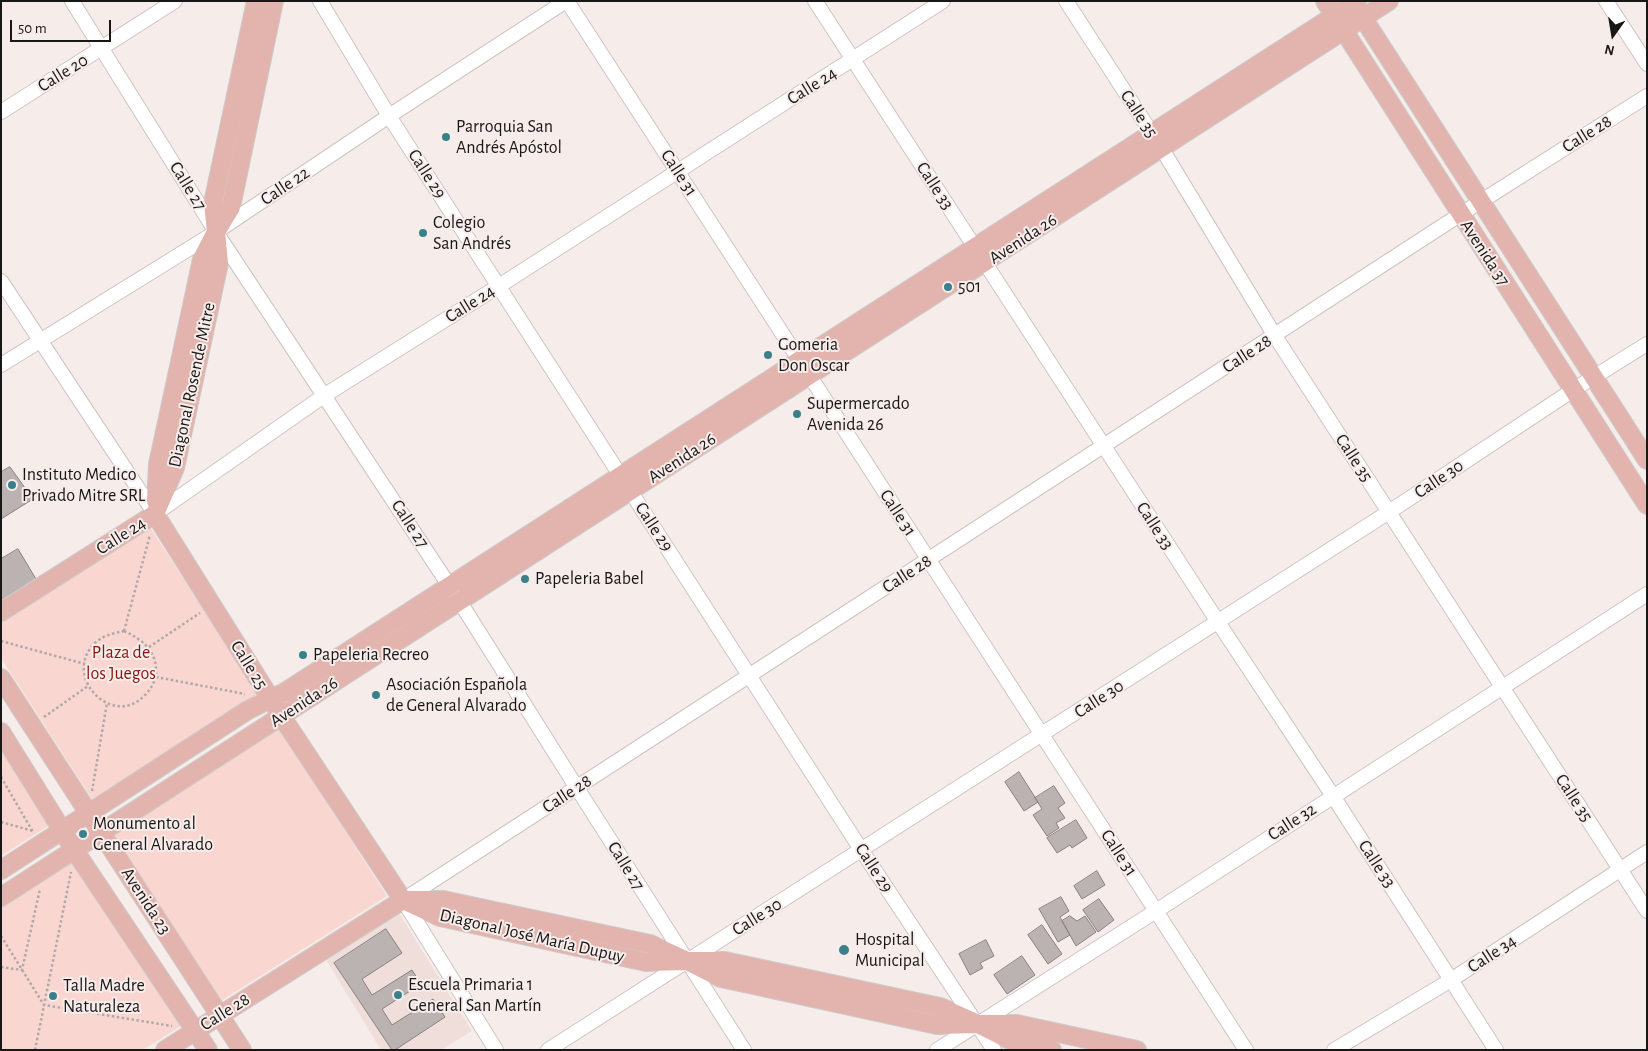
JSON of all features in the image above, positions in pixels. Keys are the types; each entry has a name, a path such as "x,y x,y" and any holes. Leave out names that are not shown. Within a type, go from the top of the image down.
{"main road":[{"name":"Diagonal Rosende Mitre","path":"155,514 178,458 219,263 213,203 256,1"},
{"path":"216,232 231,207 274,1"},
{"name":"Avenida 37","path":"1324,1 1647,504"},
{"path":"1356,6 1389,1"},
{"name":"Avenida 26","path":"1,870 248,710 285,692 1334,16 1356,6"},
{"name":"Avenida 26","path":"1,897 80,848 1344,31 1356,6"},
{"name":"Avenida 37","path":"1356,6 1647,460"},
{"name":"Calle 25","path":"155,514 282,717 403,900"},
{"name":"Calle 24","path":"1,612 155,514"},
{"name":"Avenida 23","path":"1,678 242,1050"},
{"name":"Avenida 23","path":"1,732 62,830 80,848 208,1050"},
{"name":"Diagonal José María Dupuy","path":"403,900 440,918 646,962 687,961 721,978 937,1025 1016,1024 1137,1050"},
{"name":"Calle 28","path":"165,1050 403,900"},
{"name":"Diagonal José María Dupuy","path":"978,1024 1012,1041 1052,1050"}],"street":[{"name":"Calle 27","path":"72,1 216,232 450,586 744,1050"},
{"name":"Calle 20","path":"1,112 175,1"},
{"name":"Calle 29","path":"320,1 389,116 498,286 862,850 994,1050"},
{"name":"Calle 22","path":"1,365 216,232 389,116 567,1"},
{"name":"Calle 31","path":"567,1 1246,1050"},
{"name":"Calle 33","path":"815,1 1333,796 1496,1050"},
{"name":"Calle 24","path":"155,514 325,395 944,1"},
{"name":"Calle 35","path":"1066,1 1162,149 1275,336 1647,911"},
{"path":"1606,1 1647,64"},
{"name":"Calle 28","path":"403,900 1461,214 1647,96"},
{"name":"Calle 25","path":"1,281 155,514"},
{"name":"Calle 30","path":"548,1050 1218,622 1573,390 1647,344"},
{"name":"Calle 32","path":"937,1050 1647,594"},
{"name":"Calle 34","path":"1334,1050 1451,980 1647,852"},
{"name":"Calle 25","path":"403,900 496,1050"}],"path":[{"path":"124,630 155,514"},
{"path":"149,647 212,605"},
{"path":"124,630 149,647 155,658 156,677 151,688 141,699 129,705 116,706 107,704 96,697 88,686 84,674 85,664 86,656 96,642 107,635 124,630"},
{"path":"1,640 85,664"},
{"path":"156,677 271,698"},
{"path":"33,725 88,686"},
{"path":"89,812 107,704"},
{"path":"1,777 34,832"},
{"path":"1,822 34,832"},
{"path":"26,836 34,832"},
{"path":"35,1050 80,848"},
{"path":"22,970 45,870"},
{"path":"1,936 44,1004 196,1030"},
{"path":"1,968 22,970"}],"shaded area":[{"name":"Escuela Primaria 1 General San Martín","path":"399,913 472,1031 441,1050 381,1050 325,958"}],"green space":[{"name":"Plaza de los Juegos","path":"150,527 258,694 92,799 1,658 1,621"},
{"path":"279,728 387,896 221,1001 114,834"},
{"path":"1,751 48,826 1,856"},
{"path":"73,860 181,1026 143,1050 1,1050 1,906"}],"building":[{"name":"Instituto Medico Privado Mitre SRL","path":"10,467 33,499 1,519 1,472"},
{"path":"18,549 36,579 1,602 1,559"},
{"path":"1019,772 1038,802 1024,811 1005,782"},
{"path":"1054,786 1065,803 1058,808 1065,818 1056,823 1059,828 1047,836 1033,815 1042,809 1035,798"},
{"path":"1076,820 1087,838 1072,848 1070,845 1057,853 1047,838"},
{"path":"1097,871 1105,885 1082,899 1074,886"},
{"path":"1061,897 1069,911 1060,917 1070,935 1058,942 1039,909"},
{"path":"1099,899 1114,920 1098,932 1083,910"},
{"path":"1070,916 1077,921 1085,916 1096,932 1076,946 1062,921"},
{"path":"1042,925 1062,954 1048,964 1028,935"},
{"path":"386,929 402,953 362,979 372,995 412,970 421,984 382,1009 392,1025 433,999 445,1017 395,1050 392,1050 334,963"},
{"path":"986,940 994,956 980,963 983,968 970,975 959,954"},
{"path":"1022,956 1035,975 1007,994 994,975"}],"place":[{"name":"Parroquia San Andrés Apóstol","path":"446,137"},
{"name":"Colegio San Andrés","path":"423,233"},
{"name":"501","path":"948,287"},
{"name":"Gomeria Don Oscar","path":"768,355"},
{"name":"Supermercado Avenida 26","path":"797,414"},
{"name":"Instituto Medico Privado Mitre SRL","path":"12,485"},
{"name":"Papeleria Babel","path":"525,579"},
{"name":"Papeleria Recreo","path":"303,655"},
{"name":"Asociación Española de General Alvarado","path":"376,695"},
{"name":"Monumento al General Alvarado","path":"83,834"},
{"name":"Hospital Municipal","path":"844,950"},
{"name":"Escuela Primaria 1 General San Martín","path":"398,995"},
{"name":"Talla Madre Naturaleza","path":"53,996"}]}
